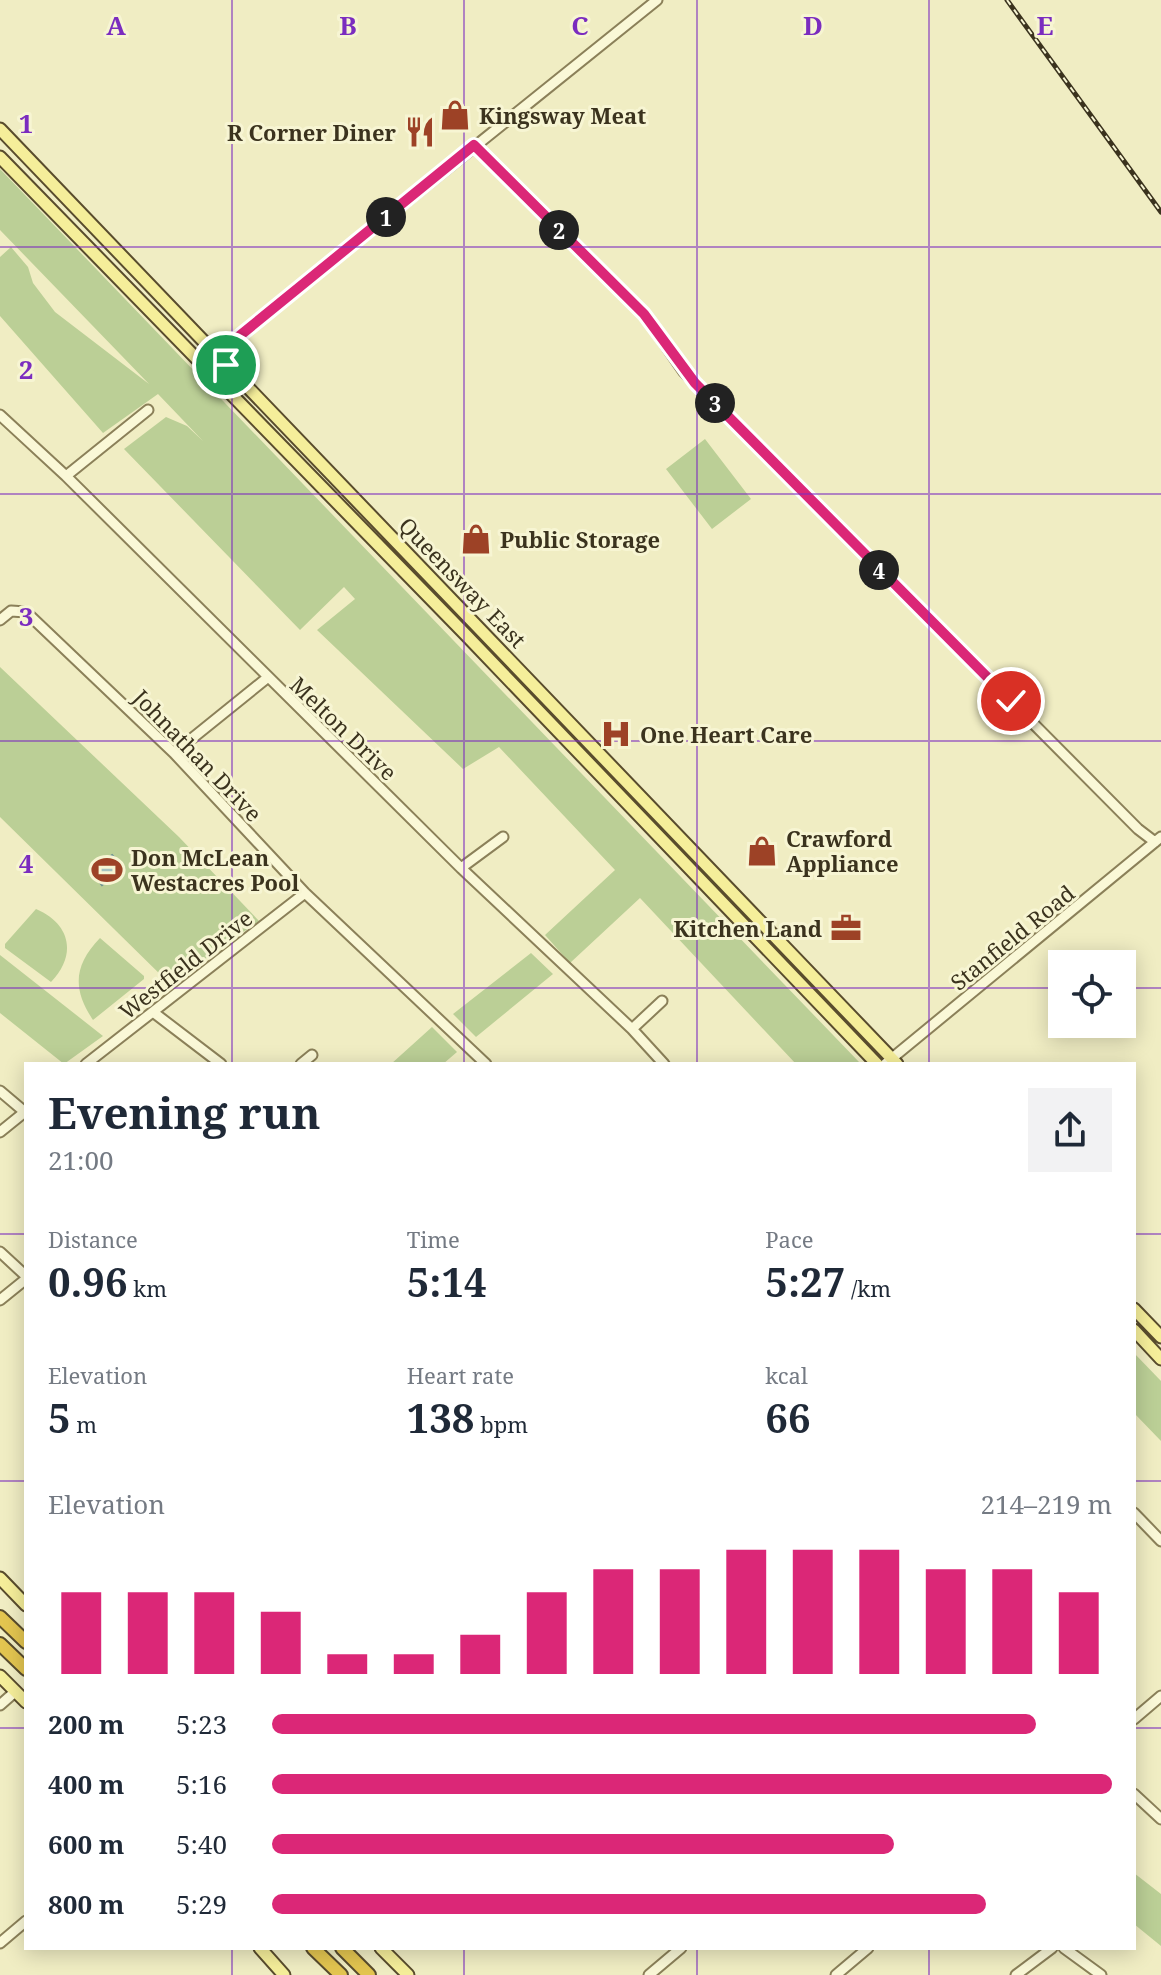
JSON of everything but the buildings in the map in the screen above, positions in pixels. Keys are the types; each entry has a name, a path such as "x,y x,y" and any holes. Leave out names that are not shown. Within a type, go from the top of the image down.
{"highway":[{"path":"0,1617 24,1640"},
{"path":"0,1644 24,1667"},
{"path":"315,1950 341,1975"},
{"path":"344,1950 369,1975"}],"main road":[{"name":"Queensway East","path":"0,129 891,1062"},
{"name":"Queensway East","path":"0,157 875,1062"},
{"path":"1136,1311 1161,1337"},
{"path":"1136,1332 1161,1359"},
{"path":"0,1578 24,1603"},
{"path":"0,1676 24,1700"},
{"path":"262,1950 284,1975"},
{"path":"383,1950 408,1975"}],"street":[{"path":"203,365 657,0"},
{"path":"474,145 644,314 695,383 1138,829 1158,840"},
{"path":"66,476 148,410"},
{"name":"Melton Drive","path":"0,415 66,476 461,868 632,1029 662,1062"},
{"name":"Johnathan Drive","path":"0,620 11,611 26,612 174,753 305,893 484,1062"},
{"path":"174,753 267,678"},
{"path":"461,868 503,837"},
{"name":"Stanfield Road","path":"891,1062 1158,840"},
{"name":"Westfield Drive","path":"89,1062 305,893"},
{"path":"632,1029 662,1001"},
{"path":"153,1012 218,1062"},
{"path":"303,1062 312,1055"},
{"path":"0,1091 24,1110"},
{"path":"0,1132 24,1114"},
{"path":"0,1252 24,1276"},
{"path":"0,1300 24,1280"},
{"path":"1136,1515 1161,1541"},
{"path":"0,1705 16,1691"},
{"path":"1136,1717 1161,1696"},
{"path":"1136,1796 1161,1819"},
{"path":"0,1943 24,1923"},
{"path":"649,1975 679,1950"},
{"path":"843,1973 866,1950"},
{"path":"1016,1975 1049,1950"},
{"path":"1067,1950 1101,1975"}],"green space":[{"path":"0,169 859,1062 794,1062 640,898 570,963 545,935 615,870 499,747 463,769 317,630 355,599 344,587 300,630 124,449 166,417 187,426 203,441 158,394 103,433 0,316 0,257 11,247 28,267 33,283 55,312 149,384 0,230"},
{"path":"705,439 751,499 712,529 666,469"},
{"path":"0,667 179,837 259,921 170,984 0,817"},
{"path":"36,909 57,923 66,941 65,961 51,982 5,948 5,944"},
{"path":"100,938 144,979 93,1020 82,998 79,978 85,958"},
{"path":"531,953 553,974 476,1037 453,1014"},
{"path":"0,955 103,1036 67,1062 61,1062 0,1013"},
{"path":"432,1027 457,1052 445,1062 393,1062"},
{"path":"1136,1355 1161,1381 1161,1441 1136,1415"},
{"path":"1136,1875 1161,1894 1161,1946 1136,1926"}],"water":[{"name":"Don McLean Westacres Pool","path":"112,855 124,868 102,885 91,872"}],"railway":[{"path":"1007,0 1161,212"}],"place":[{"name":"Kingsway Meat","path":"455,115"},
{"name":"R Corner Diner","path":"420,132"},
{"name":"Public Storage","path":"476,539"},
{"name":"One Heart Care","path":"616,734"},
{"name":"Crawford Appliance","path":"762,851"},
{"name":"Don McLean Westacres Pool","path":"107,870"},
{"name":"Kitchen Land","path":"846,928"}],"route":[{"path":"226,365 216,355 474,145 644,314 684,372 1011,701"}]}
